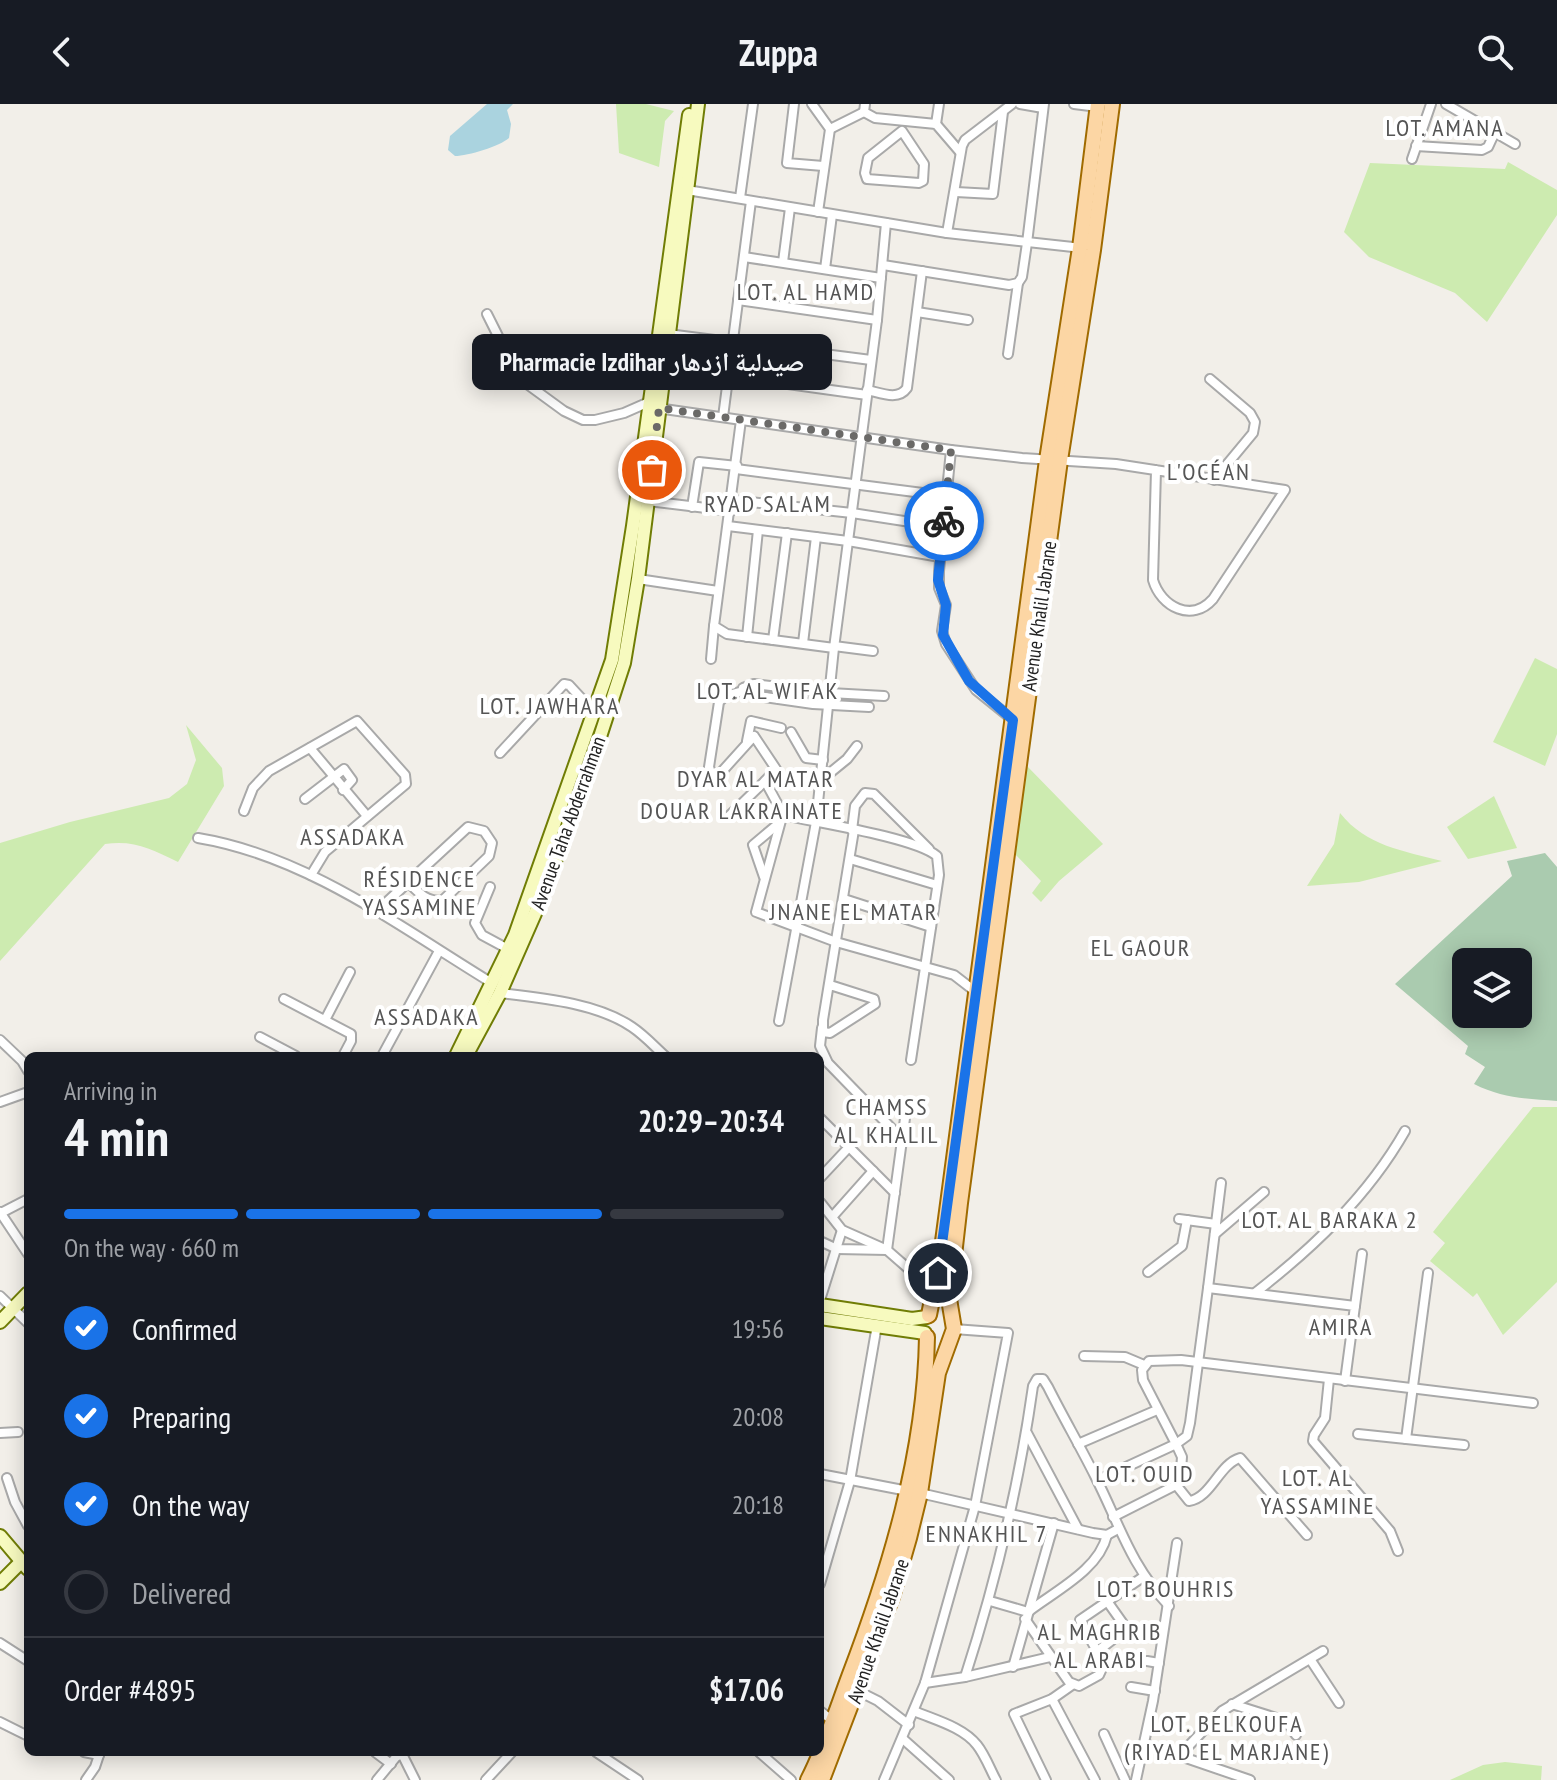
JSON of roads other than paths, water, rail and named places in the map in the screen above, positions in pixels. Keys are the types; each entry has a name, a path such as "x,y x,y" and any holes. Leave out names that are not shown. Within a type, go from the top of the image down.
{"main road":[{"name":"Avenue Khalil Jabrane","path":"928,1316 1087,249 1103,105"},
{"name":"Avenue Khalil Jabrane","path":"822,1780 900,1574 938,1373 952,1328 949,1299 1016,728"},
{"path":"939,1311 952,1328 936,1342 926,1335 924,1323 928,1316 939,1311"},
{"name":"Avenue Khalil Jabrane","path":"824,1742 879,1599 914,1492 927,1371 926,1335"},
{"name":"Avenue Khalil Jabrane","path":"808,1780 818,1756"}],"street":[{"name":"Avenue Taha Abderrahman","path":"496,988 612,660 652,406 690,104"},
{"name":"Avenue Taha Abderrahman","path":"468,1052 486,1008 545,890 624,663 648,501 652,406 668,334 698,104"},
{"path":"740,198 753,104"},
{"path":"794,104 787,163 823,166"},
{"path":"812,104 830,129 818,212"},
{"path":"939,104 936,124 960,152"},
{"path":"947,233 960,152 965,140 1012,104"},
{"path":"1008,354 1027,243 1043,106 1020,104"},
{"path":"1074,104 1103,105"},
{"path":"1412,159 1431,104"},
{"path":"1446,104 1515,144"},
{"path":"1461,114 1466,104"},
{"path":"830,129 864,108 875,118 901,126 936,124"},
{"path":"956,192 993,194 1003,112"},
{"path":"901,126 924,164 923,181 867,179 868,158 901,126"},
{"path":"1416,146 1482,150 1488,147 1494,134"},
{"path":"687,190 947,233 1087,249"},
{"path":"723,417 751,201"},
{"path":"783,262 790,208"},
{"path":"825,269 832,215"},
{"path":"779,1021 816,822 834,647 877,320 886,223"},
{"path":"744,257 881,278"},
{"path":"883,265 1009,285 1018,283"},
{"path":"729,376 896,396 903,394 907,388 922,271"},
{"path":"738,300 877,320"},
{"path":"917,312 968,320"},
{"path":"487,314 507,354 527,384 564,411 583,420 652,406 951,450 1116,464 1156,470 1214,480 1285,490 1205,608 1185,612 1164,601 1156,592 1153,580 1156,470"},
{"path":"668,334 871,360"},
{"path":"1210,379 1250,413 1255,422 1253,433 1214,480"},
{"path":"711,659 741,420"},
{"path":"951,450 938,580 946,605 942,631 946,644 976,690 1016,728"},
{"path":"692,507 699,462 946,496"},
{"path":"732,500 943,527"},
{"path":"648,501 731,511"},
{"path":"728,526 848,541 940,557"},
{"path":"747,637 758,530"},
{"path":"773,640 787,533"},
{"path":"803,643 816,537"},
{"path":"638,579 718,591"},
{"path":"714,626 727,634 873,651"},
{"path":"500,753 564,684 569,685 595,712"},
{"path":"743,691 745,686 754,684 884,696"},
{"path":"729,816 776,769 754,736 713,778 709,767 719,702 725,696 743,691 751,695 829,705 869,707"},
{"path":"244,811 253,788 269,771 357,721 405,775 406,784 325,852 311,875"},
{"path":"747,743 751,721 781,728"},
{"path":"791,732 806,758 823,760"},
{"path":"820,781 836,770 857,746"},
{"path":"310,748 367,816"},
{"path":"305,799 344,769 352,780 343,790"},
{"path":"765,781 781,820 756,912 836,942 954,975 977,993"},
{"path":"823,1052 820,1046 822,1027 850,859 855,806 865,793 870,792 940,861 911,1060"},
{"path":"764,877 753,845 781,820 816,822 933,852"},
{"path":"377,911 468,827 484,831 492,843 489,856 442,901 422,897 409,883"},
{"path":"198,838 221,842 311,875 377,911 496,988 566,1002 624,1022 659,1052"},
{"path":"850,859 937,885"},
{"path":"490,887 475,923 482,935 508,949"},
{"path":"844,899 931,927"},
{"path":"384,1052 439,951"},
{"path":"954,975 969,972 981,964"},
{"path":"325,1020 350,972"},
{"path":"822,1027 824,1033 830,1033 875,1002 874,999 830,985"},
{"path":"284,999 351,1034 345,1052"},
{"name":"Avenue Taha Abderrahman","path":"458,1052 486,1008"},
{"path":"260,1037 288,1052"},
{"path":"0,1040 24,1064"},
{"path":"824,1054 828,1063 902,1139"},
{"path":"0,1102 24,1093"},
{"path":"887,1250 906,1111"},
{"path":"824,1122 895,1193"},
{"path":"1255,1293 1323,1235 1387,1163 1405,1131"},
{"path":"824,1174 849,1147"},
{"path":"833,1216 873,1171"},
{"path":"1098,1480 1187,1436 1221,1183"},
{"path":"1215,1235 1264,1192"},
{"path":"24,1201 0,1213 24,1248"},
{"path":"824,1206 842,1230 887,1250 934,1292"},
{"path":"1148,1272 1182,1246 1183,1219 1216,1224"},
{"path":"824,1290 842,1230"},
{"path":"824,1243 837,1249 887,1250"},
{"path":"1345,1381 1362,1254"},
{"path":"1406,1439 1428,1273"},
{"path":"1208,1288 1355,1306"},
{"path":"0,1296 24,1319"},
{"path":"0,1322 24,1297"},
{"path":"824,1303 912,1319 928,1316"},
{"path":"824,1318 926,1335"},
{"path":"884,1780 925,1683 975,1506 1008,1333 1014,1324"},
{"path":"824,1570 850,1481 877,1325"},
{"path":"952,1328 1008,1333"},
{"path":"1084,1356 1125,1357 1144,1365"},
{"path":"1113,1517 1177,1486 1181,1480 1182,1457 1142,1375 1144,1365 1149,1361 1162,1359 1533,1403"},
{"path":"965,1677 990,1601 1011,1513 1033,1386 1035,1380 1040,1378 1048,1387 1098,1480 1118,1529 1143,1577 1169,1606"},
{"path":"1329,1379 1325,1418 1313,1441 1390,1531 1398,1551"},
{"path":"1078,1444 1157,1410"},
{"path":"0,1433 18,1432"},
{"path":"1026,1432 1078,1529"},
{"path":"1358,1434 1464,1445"},
{"path":"1177,1486 1189,1501 1197,1499 1231,1461 1240,1458 1307,1535"},
{"path":"824,1475 1107,1535 1118,1529"},
{"path":"7,1478 24,1519"},
{"path":"1013,1667 1054,1523"},
{"path":"1026,1615 1089,1568 1102,1551 1107,1535"},
{"path":"0,1536 24,1560"},
{"path":"1136,1780 1155,1691 1177,1543"},
{"path":"0,1583 24,1564"},
{"path":"1046,1780 1014,1714 1052,1699 1072,1685 1079,1686 1101,1672 1104,1664 1099,1650 1080,1622 1143,1577"},
{"path":"990,1601 1026,1615 1050,1657 1072,1685"},
{"path":"1099,1650 1125,1630 1107,1601"},
{"path":"0,1643 24,1658"},
{"path":"1179,1756 1205,1726 1232,1704 1323,1651"},
{"path":"925,1683 1050,1657"},
{"path":"1310,1659 1339,1703"},
{"path":"1147,1661 1159,1663"},
{"path":"1131,1687 1155,1691"},
{"path":"858,1691 878,1701 909,1725"},
{"path":"1052,1699 1095,1780"},
{"path":"1232,1704 1286,1721 1296,1735"},
{"path":"914,1711 970,1738 982,1752 996,1780"},
{"path":"824,1714 833,1721"},
{"path":"0,1722 24,1734"},
{"path":"1104,1734 1125,1780"},
{"path":"903,1739 949,1780"},
{"path":"1145,1744 1250,1780"},
{"path":"86,1780 99,1756"},
{"path":"377,1780 398,1756"},
{"path":"400,1756 415,1780"},
{"path":"486,1780 508,1756"},
{"path":"603,1756 636,1780"},
{"path":"615,1763 617,1756"},
{"path":"764,1756 791,1780"}],"water":[{"path":"487,104 513,104 507,110 511,124 509,138 484,150 455,156 448,150 450,136"}],"place":[{"name":"Pharmacie Izdihar صيدلية ازدهار","path":"652,470"}],"district":[{"name":"LOT. AMANA","path":"1445,127"},
{"name":"LOT. AL HAMD","path":"806,291"},
{"name":"L'OCÉAN","path":"1209,471"},
{"name":"RYAD SALAM","path":"768,503"},
{"name":"LOT. AL WIFAK","path":"768,690"},
{"name":"LOT. JAWHARA","path":"550,705"},
{"name":"DYAR AL MATAR","path":"756,778"},
{"name":"DOUAR LAKRAINATE","path":"742,810"},
{"name":"ASSADAKA","path":"353,836"},
{"name":"RÉSIDENCE YASSAMINE","path":"420,892"},
{"name":"JNANE EL MATAR","path":"854,911"},
{"name":"EL GAOUR","path":"1141,947"},
{"name":"ASSADAKA","path":"427,1016"},
{"name":"CHAMSS AL KHALIL","path":"887,1120"},
{"name":"LOT. AL BARAKA 2","path":"1330,1219"},
{"name":"AMIRA","path":"1341,1326"},
{"name":"LOT. OUID","path":"1145,1473"},
{"name":"LOT. AL YASSAMINE","path":"1318,1491"},
{"name":"ENNAKHIL 7","path":"987,1533"},
{"name":"LOT. BOUHRIS","path":"1166,1588"},
{"name":"AL MAGHRIB AL ARABI","path":"1100,1645"},
{"name":"LOT. BELKOUFA (RIYAD EL MARJANE)","path":"1227,1737"}]}
